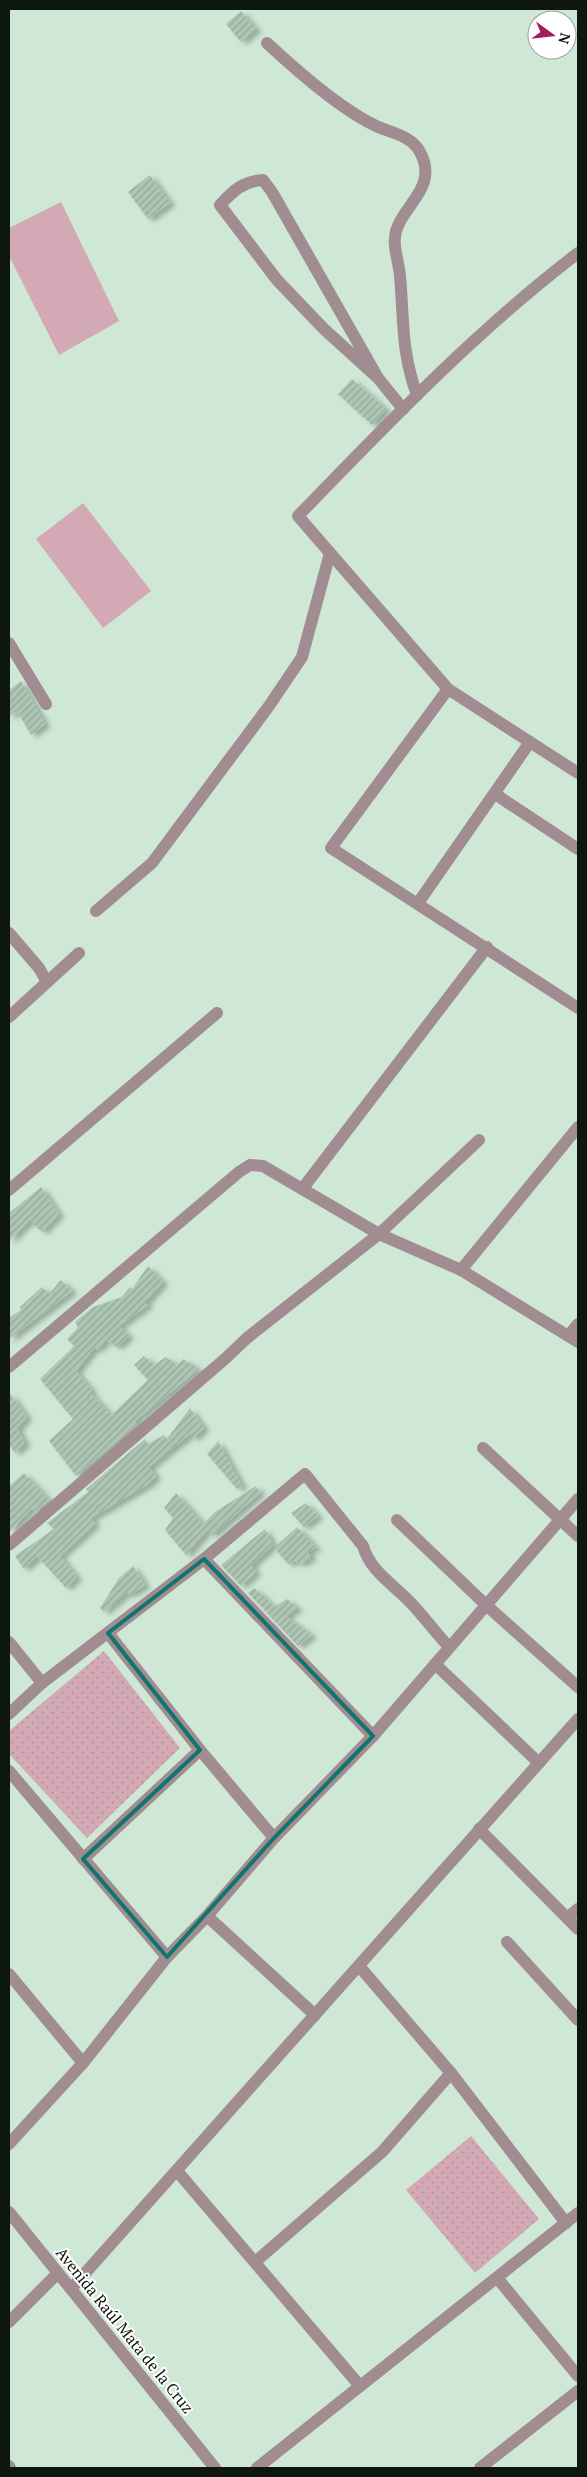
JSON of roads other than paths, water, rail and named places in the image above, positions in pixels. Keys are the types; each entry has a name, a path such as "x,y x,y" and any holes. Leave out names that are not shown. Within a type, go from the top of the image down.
{"street":[{"path":"267,43 298,71 355,114 376,126 398,133 420,151 424,162 422,187 417,198 398,225 394,242 400,274 402,338 408,372 417,395"},
{"path":"378,378 272,192 263,180 248,181 231,192 220,205 277,280 324,329 378,378 403,409"},
{"path":"578,253 538,283 472,341 298,516 448,688 578,773"},
{"path":"96,911 152,863 269,706 302,657 330,553"},
{"path":"9,644 46,704"},
{"path":"448,688 331,848 487,947 578,1008"},
{"path":"418,903 530,742"},
{"path":"495,794 578,849"},
{"path":"9,933 39,968 47,982"},
{"path":"303,1188 487,947"},
{"path":"9,1017 79,953"},
{"path":"9,1190 217,1013"},
{"path":"461,1270 578,1127"},
{"path":"9,1545 247,1338 379,1234 479,1140"},
{"path":"9,1367 239,1172 250,1165 263,1166 379,1234 461,1270 573,1339 578,1324"},
{"path":"483,1448 578,1536"},
{"path":"9,1714 42,1683 204,1559 305,1474 363,1546 367,1559 375,1570 409,1600 449,1647"},
{"path":"9,2144 83,2064 167,1958 207,1916 274,1838 373,1736 578,1499"},
{"path":"397,1520 486,1605 578,1687"},
{"path":"204,1559 373,1736"},
{"path":"108,1633 200,1750 274,1838"},
{"path":"9,1642 42,1683"},
{"path":"435,1664 539,1763"},
{"path":"71,2290 578,1719"},
{"path":"83,1859 200,1750"},
{"path":"9,1771 167,1958"},
{"path":"479,1829 578,1928"},
{"path":"567,1918 578,1909"},
{"path":"207,1916 315,2015"},
{"path":"508,1942 578,2020"},
{"path":"359,1966 451,2073 566,2223"},
{"path":"9,1974 83,2064"},
{"path":"255,2262 382,2152 451,2073"},
{"path":"177,2171 360,2386"},
{"name":"Avenida Raúl Mata de la Cruz","path":"9,2212 215,2468"},
{"path":"257,2468 498,2279 578,2213"},
{"path":"9,2322 58,2273"},
{"path":"498,2279 578,2376"},
{"path":"480,2468 578,2391"}]}
